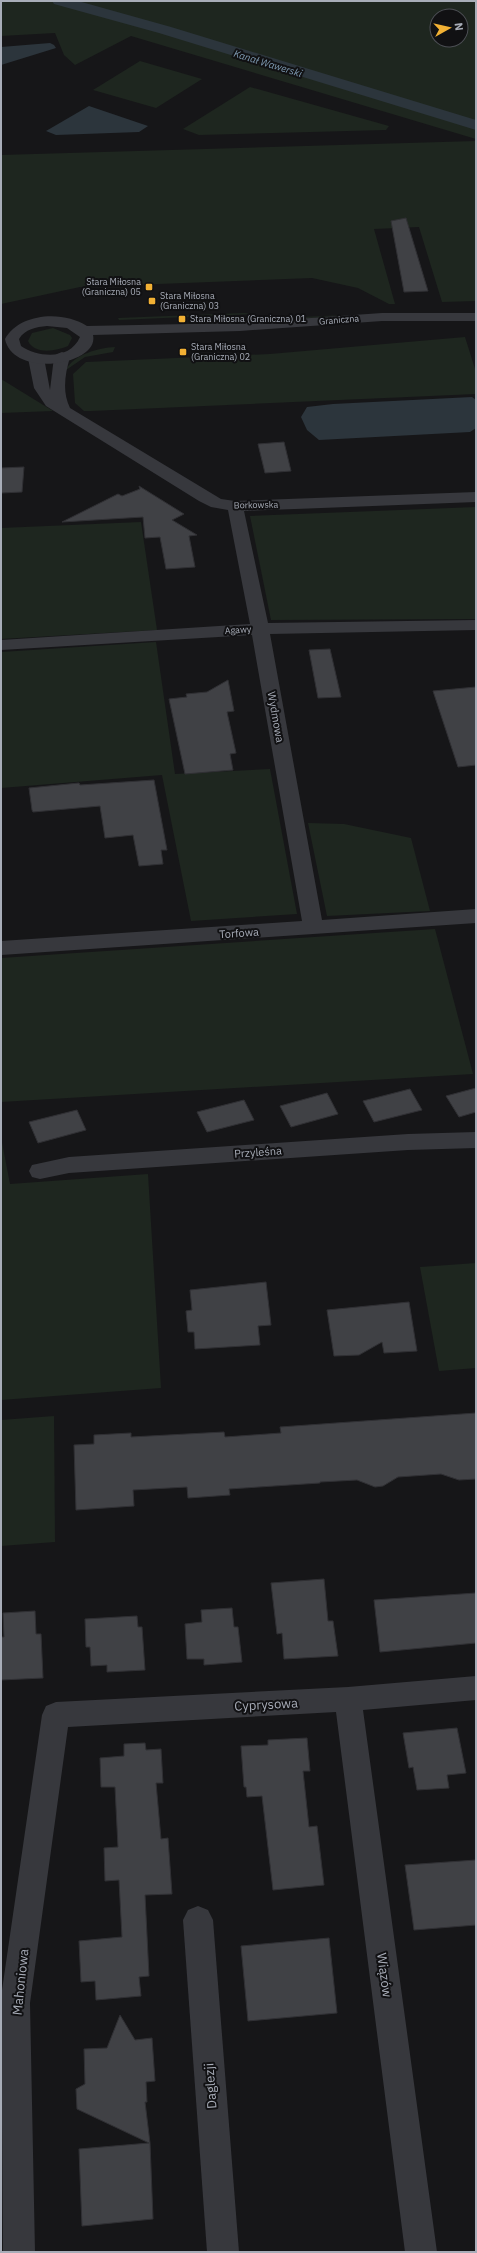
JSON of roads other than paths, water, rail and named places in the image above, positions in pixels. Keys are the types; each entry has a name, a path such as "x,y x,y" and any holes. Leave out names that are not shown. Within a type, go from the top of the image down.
{"street":[{"name":"Graniczna","path":"84,337 304,333 450,318 476,317"},
{"path":"46,321 59,321 71,324 84,337 77,352 62,357 36,358 17,351 12,345 6,332 15,333 28,325 46,321"},
{"path":"62,357 58,370 58,393 63,409"},
{"name":"Borkowska","path":"36,358 43,395 51,403 217,504 235,506 476,497"},
{"name":"Wydmowa","path":"235,506 260,629 313,928"},
{"name":"Agawy","path":"1,645 260,629 476,625"},
{"name":"Torfowa","path":"1,948 476,916"},
{"name":"Przyleśna","path":"40,1171 77,1164 408,1142 476,1140"},
{"name":"Cyprysowa","path":"56,1715 348,1699 476,1688"},
{"name":"Wiązów","path":"348,1699 421,2252"},
{"name":"Mahoniowa","path":"19,2252 15,2003 56,1715"},
{"name":"Daglezji","path":"198,1920 223,2252"}],"waterway":[{"name":"Kanał Wawerski","path":"60,1 165,30 476,125"}],"place":[{"name":"Stara Miłosna (Graniczna) 05","path":"149,287"},
{"name":"Stara Miłosna (Graniczna) 03","path":"152,301"},
{"name":"Stara Miłosna (Graniczna) 01","path":"182,319"},
{"name":"Stara Miłosna (Graniczna) 02","path":"183,352"}]}
